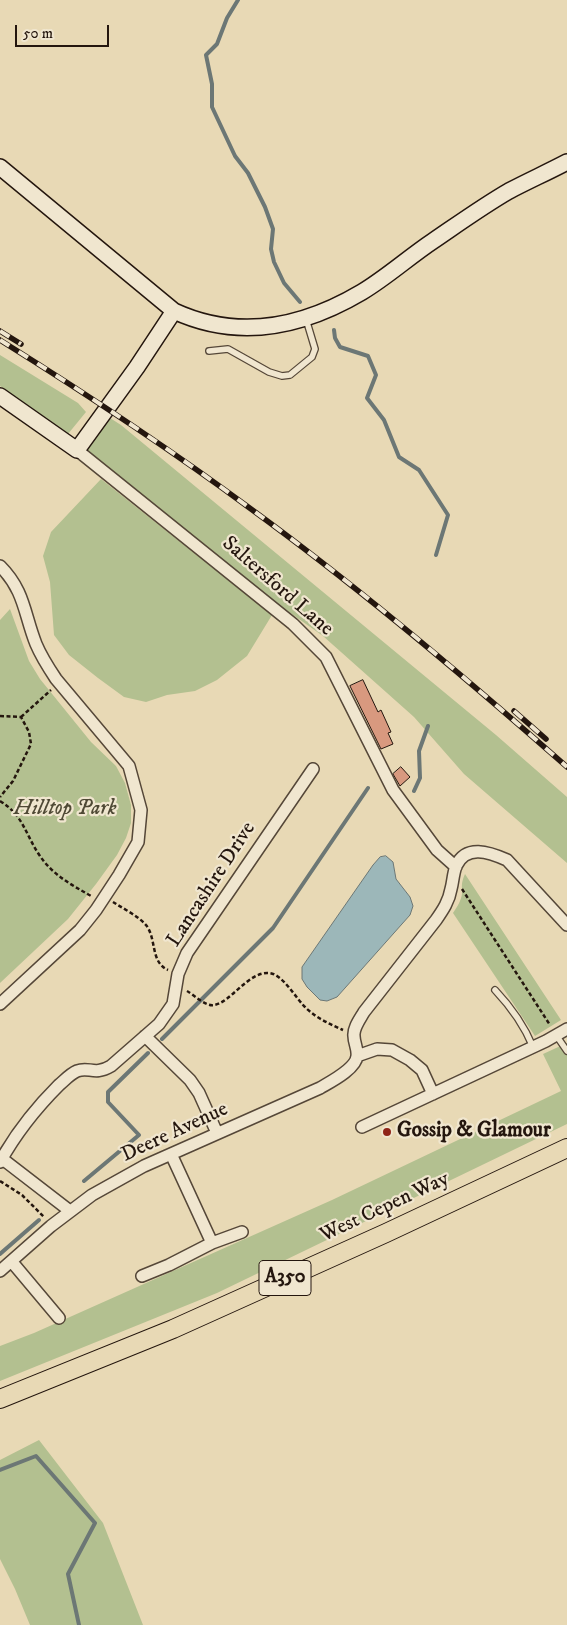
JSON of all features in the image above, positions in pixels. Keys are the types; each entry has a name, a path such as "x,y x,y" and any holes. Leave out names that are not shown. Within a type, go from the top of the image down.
{"highway":[{"name":"West Cepen Way","path":"0,1399 173,1329 386,1233 567,1148"}],"main road":[{"path":"0,168 174,311 193,320 238,328 269,326 306,319 334,307 363,291 432,241 509,192 567,162"},
{"path":"77,450 137,368 174,311"},
{"name":"Saltersford Lane","path":"0,396 77,450"}],"street":[{"name":"Saltersford Lane","path":"77,450 292,624 326,657 393,790 454,873"},
{"path":"0,566 7,572 21,593 36,643 46,663 57,680 129,766 141,810 138,842 103,899 80,930 0,1004"},
{"name":"Lancashire Drive","path":"1,1159 42,1101 71,1074 82,1070 102,1072 159,1024 173,1004 178,974 187,953 313,769"},
{"path":"433,1094 422,1070 410,1060 392,1050 377,1049 357,1056 353,1035 356,1024 364,1012 445,906 451,890 454,873 461,858 468,853 481,851 507,860 567,924"},
{"path":"362,1127 567,1030"},
{"path":"144,1036 190,1080 199,1093 217,1134"},
{"name":"Deere Avenue","path":"0,1271 51,1226 92,1195 144,1166 320,1088 339,1077 355,1063 357,1056"},
{"path":"171,1154 212,1243"},
{"path":"1,1159 70,1211"},
{"path":"142,1276 170,1265 212,1243 242,1232"},
{"path":"12,1262 59,1318"}],"lane":[{"path":"209,351 228,349 269,372 282,376 290,375 312,357 315,349 306,319"},
{"path":"495,990 515,1014 533,1047"},
{"path":"556,1035 567,1051"}],"path":[{"path":"21,718 57,680"},
{"path":"0,716 21,718"},
{"path":"0,797 13,781 31,744 29,732 21,718"},
{"path":"0,801 15,813 26,828 37,852 52,871 66,882 103,899 137,918 146,926 152,937 158,963 165,969 178,974"},
{"path":"454,873 556,1035"},
{"path":"194,995 208,1004 214,1005 221,1002 251,978 266,972 276,974 306,1008 322,1021 353,1035"},
{"path":"0,1181 22,1195 51,1226"}],"green space":[{"path":"0,355 78,403 86,412 68,434 0,386"},
{"path":"110,418 121,425 496,735 567,797 567,863 464,774 414,717 323,636 279,605 86,452"},
{"path":"101,479 272,615 247,656 217,680 195,691 167,695 146,702 124,697 69,655 54,635 50,582 43,556 51,532"},
{"name":"Hilltop Park","path":"10,609 29,661 40,679 91,742 116,766 125,783 131,805 131,823 117,855 68,919 0,983 0,620"},
{"path":"465,874 561,1020 535,1036 453,913 461,899 462,882"},
{"path":"567,1043 567,1124 217,1293 0,1381 0,1346 34,1333 332,1200 561,1091 543,1054"},
{"path":"39,1440 103,1523 143,1625 30,1625 0,1559 0,1460"}],"water":[{"path":"386,856 393,862 396,879 410,897 413,906 410,915 337,997 327,1001 320,1000 302,979 302,967 373,865 380,857"}],"building":[{"path":"363,680 378,712 381,710 391,732 388,733 393,744 381,749 350,686"},
{"path":"401,767 410,777 400,786 393,774"}],"waterway":[{"path":"238,0 227,18 217,44 206,55 212,84 212,107 235,156 248,173 265,207 273,229 271,249 274,262 284,283 300,302"},
{"path":"334,330 335,338 340,347 368,356 376,375 367,398 384,420 399,457 419,470 448,515 436,555"},
{"path":"414,791 420,778 419,751 428,726"},
{"path":"162,1039 273,928 368,788"},
{"path":"84,1181 139,1135 108,1102 108,1092 148,1053"},
{"path":"0,1254 39,1220"},
{"path":"0,1470 36,1456 95,1523 68,1574 79,1625"}],"railway":[{"path":"0,331 21,344"},
{"path":"0,340 158,443 292,539 412,634 567,767"},
{"path":"514,711 546,739"}],"place":[{"name":"Gossip & Glamour","path":"387,1132"}]}
